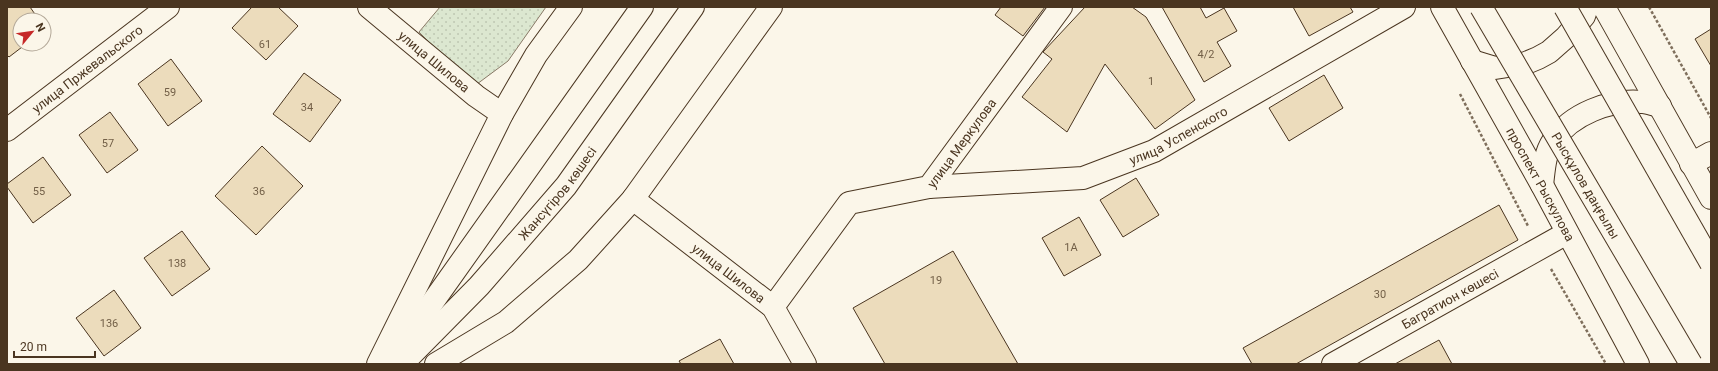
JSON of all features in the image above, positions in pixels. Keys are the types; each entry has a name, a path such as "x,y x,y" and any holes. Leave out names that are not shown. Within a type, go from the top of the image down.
{"main road":[{"name":"улица Пржевальского","path":"7,130 168,7"},
{"name":"улица Шилова","path":"369,7 476,96 502,114"},
{"path":"378,364 502,114 536,56 571,7"},
{"path":"388,364 642,7"},
{"name":"Жансүгіров көшесі","path":"402,364 479,286 566,186 693,7"},
{"path":"436,364 506,322 578,260 633,199 771,7"},
{"name":"улица Меркулова","path":"773,307 850,203 929,187 1062,7"},
{"name":"улица Успенского","path":"929,187 1083,178 1154,151 1404,7"},
{"name":"проспект Рыскулова","path":"1442,7 1542,186 1638,364"},
{"name":"Рысқұлов даңғылы","path":"1481,7 1691,364"},
{"path":"1565,7 1711,263"},
{"path":"1472,61 1496,68 1526,63 1538,58 1549,52 1566,37 1584,16 1587,7"},
{"path":"1604,7 1711,198"},
{"path":"1542,186 1544,161 1552,142 1571,122 1585,114 1609,104 1643,102 1660,106"},
{"path":"1691,164 1711,153"},
{"name":"улица Шилова","path":"633,199 773,307 805,364"},
{"name":"Багратион көшесі","path":"1333,364 1566,233"}],"path":[{"path":"1649,7 1711,118"},
{"path":"1459,92 1539,248 1606,364"}],"green space":[{"path":"440,7 546,7 508,61 473,87 419,32"}],"building":[{"path":"9,7 30,7 33,12 12,12 12,52 16,52 9,57 7,55 7,9"},
{"path":"252,7 278,7 298,26 266,60 232,28"},
{"path":"1001,7 1045,7 1023,36 995,15"},
{"path":"1085,7 1132,7 1146,17 1195,100 1155,129 1105,64 1067,132 1022,97 1052,59 1043,52"},
{"path":"1162,7 1200,7 1206,18 1224,8 1237,31 1217,42 1231,66 1204,82"},
{"path":"1293,7 1350,7 1353,12 1309,36"},
{"path":"1711,29 1711,66 1695,39"},
{"path":"171,59 202,101 168,126 138,84"},
{"path":"304,73 341,100 310,142 273,114"},
{"path":"1324,75 1343,108 1289,141 1269,108"},
{"path":"110,112 138,150 107,173 79,135"},
{"path":"262,146 303,186 256,235 215,196"},
{"path":"43,157 71,195 33,223 7,187 7,184"},
{"path":"1136,178 1159,215 1123,237 1100,200"},
{"path":"1499,205 1518,240 1296,364 1252,364 1243,348"},
{"path":"1079,217 1101,255 1064,276 1042,238"},
{"path":"182,231 210,269 172,296 144,258"},
{"path":"953,251 1018,364 885,364 853,308"},
{"path":"114,290 141,328 104,356 76,318"},
{"path":"720,339 734,364 681,364 679,361"},
{"path":"1439,340 1452,364 1395,364"}]}
